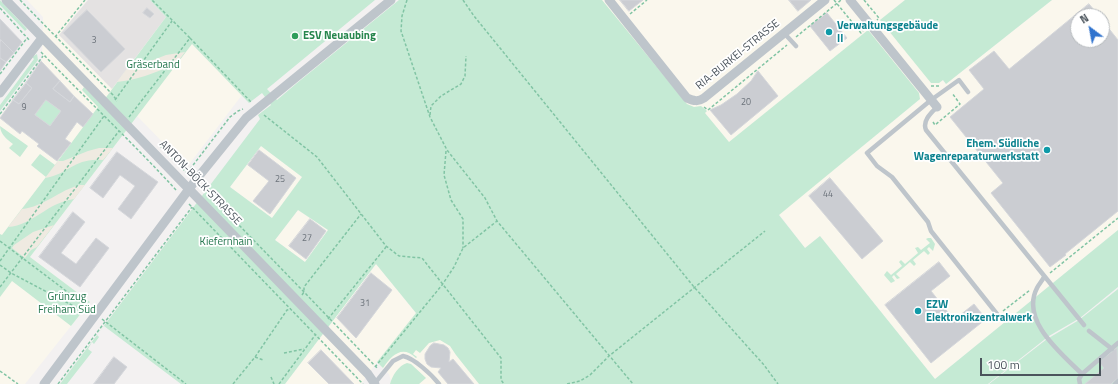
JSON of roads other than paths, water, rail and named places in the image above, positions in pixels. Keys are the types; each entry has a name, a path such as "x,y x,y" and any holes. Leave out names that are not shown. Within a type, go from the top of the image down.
{"street":[{"name":"ANTON-BÖCK-STRASSE","path":"6,0 56,52 113,105 125,123 368,374 375,384"},
{"path":"44,384 184,198 195,181 253,108 271,98 391,0"},
{"name":"RIA-BURKEI-STRASSE","path":"608,0 687,98 693,101 699,101 704,98 825,0"},
{"path":"850,0 934,103"},
{"path":"0,93 42,38"}],"lane":[{"path":"784,33 796,46"},
{"path":"968,92 959,80 934,103 867,153 877,166 892,177 928,222 931,231 997,314"},
{"path":"934,103 925,121 924,127 926,130 1044,278 1084,325"},
{"path":"1044,278 1037,288 1034,297 1034,308 1037,323 1047,339 1082,374"},
{"path":"1089,331 1112,349"},
{"path":"1080,384 1079,379 1082,374 1118,343"},
{"path":"375,384 393,361 403,356 407,357 424,370 437,383"},
{"path":"1115,384 1118,381"}],"place":[{"name":"Verwaltungsgebäude II","path":"829,32"},
{"name":"ESV Neuaubing","path":"295,36"},
{"name":"Ehem. Südliche Wagenreparaturwerkstatt","path":"1047,150"},
{"name":"EZW Elektronikzentralwerk","path":"918,311"}],"park label":[{"name":"Gräserband","path":"153,65"},
{"name":"Kiefernhain","path":"226,242"},
{"name":"Grünzug Freiham Süd","path":"67,303"}]}
